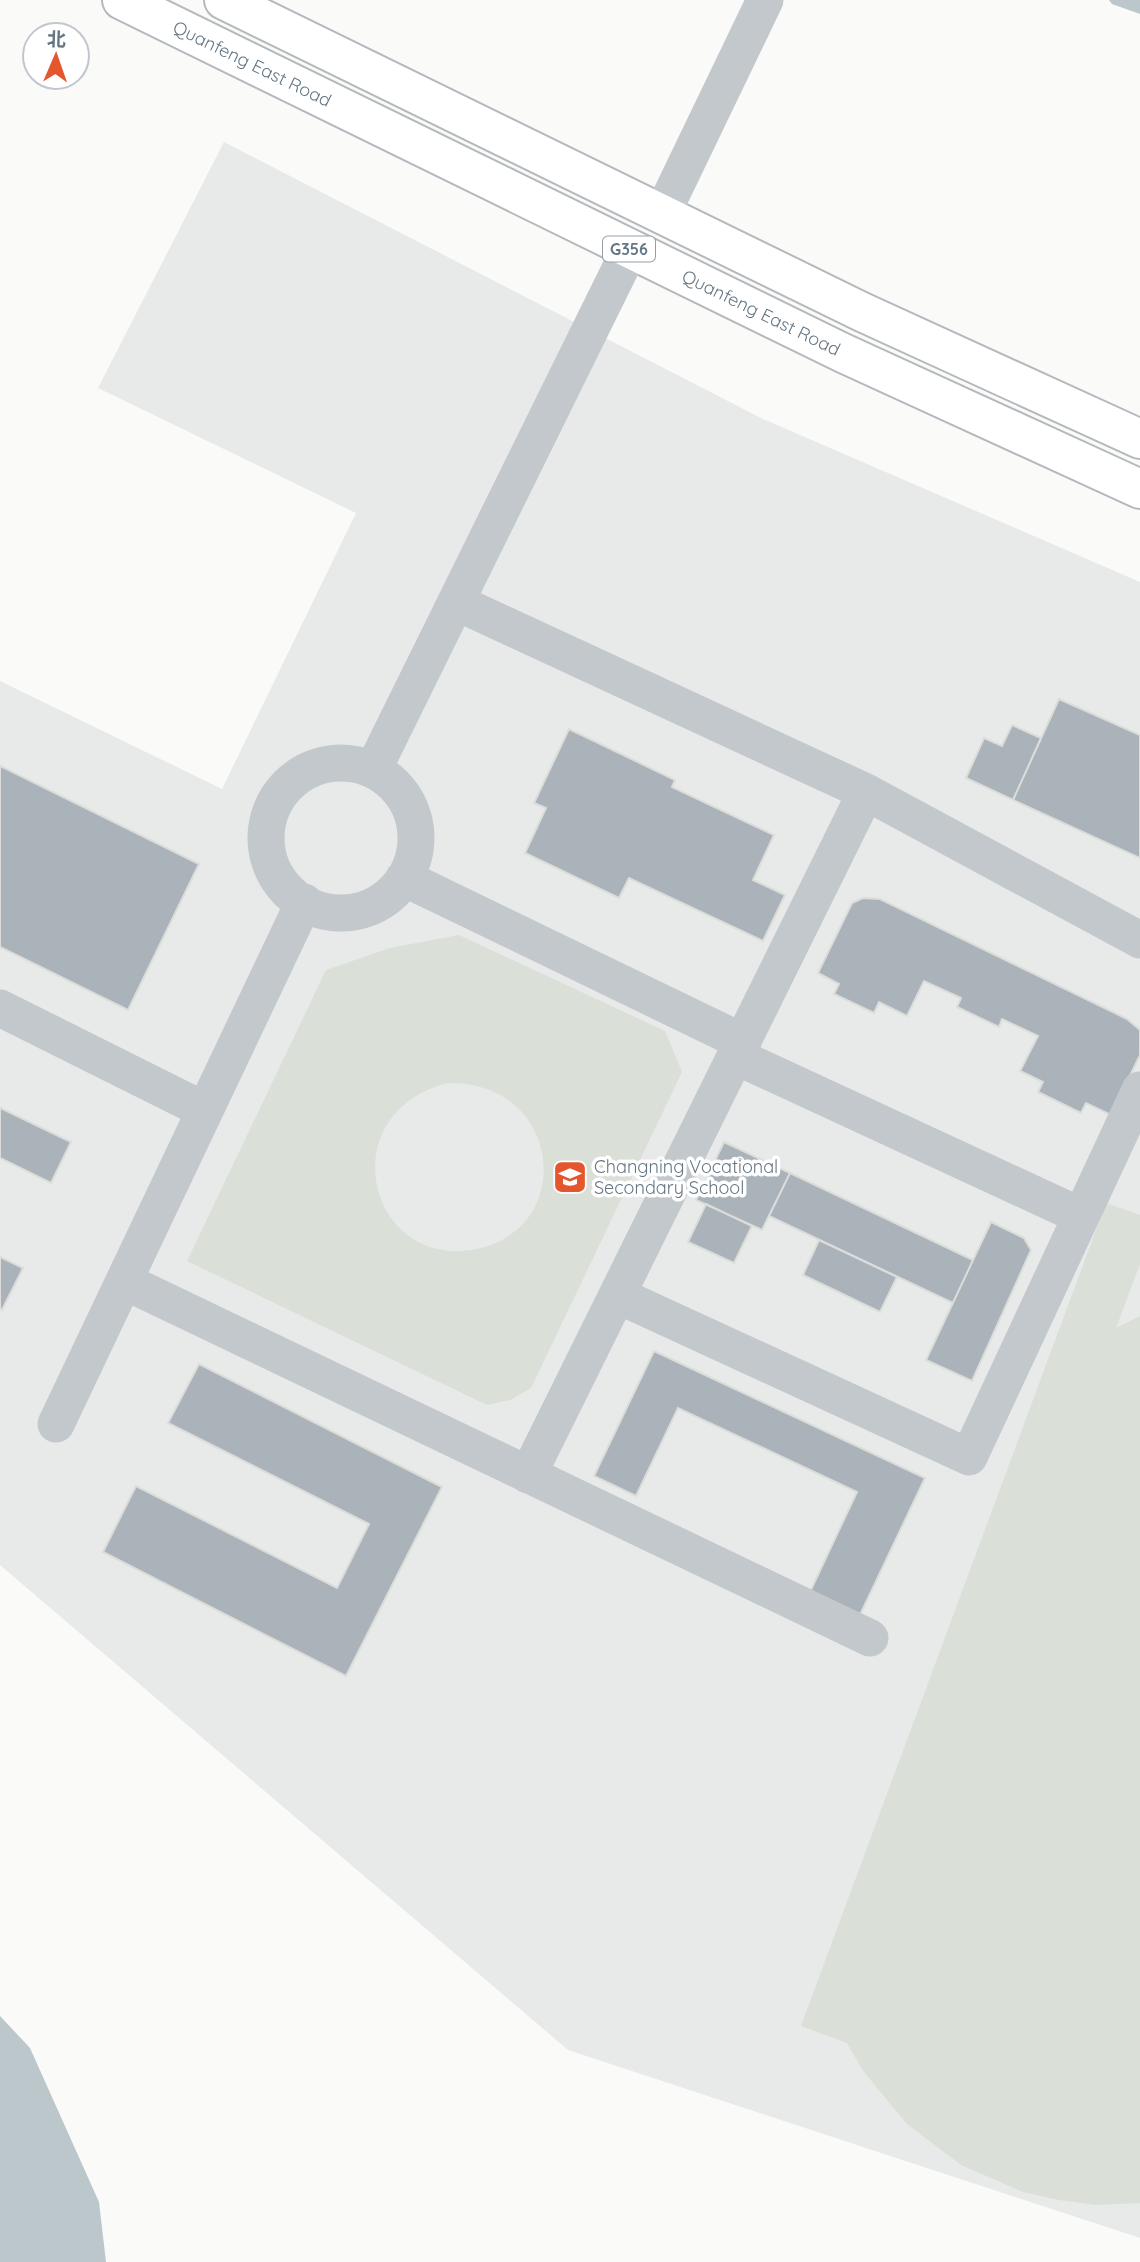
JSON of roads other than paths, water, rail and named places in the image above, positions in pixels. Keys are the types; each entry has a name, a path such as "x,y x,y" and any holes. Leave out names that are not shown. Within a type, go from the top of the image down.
{"highway":[{"name":"Quanfeng East Road","path":"122,0 936,398 1140,489"},
{"name":"G356","path":"224,0 943,351 1140,439"}],"street":[{"path":"662,214 765,0"},
{"path":"373,770 630,250"},
{"path":"456,602 866,792 1140,940"},
{"path":"337,763 373,770 389,780 411,810 416,845 404,878 391,894 373,906 353,912 332,912 304,902 279,880 270,862 266,841 267,821 275,801 286,786 318,766 337,763"},
{"path":"528,1475 866,792"},
{"path":"404,878 739,1049 1081,1216"},
{"path":"56,1424 304,902"},
{"path":"0,1008 204,1111"},
{"path":"617,1295 969,1457 1140,1090"},
{"path":"124,1281 870,1638"}],"place":[{"name":"Changning Vocational Secondary School","path":"570,1177"}]}
